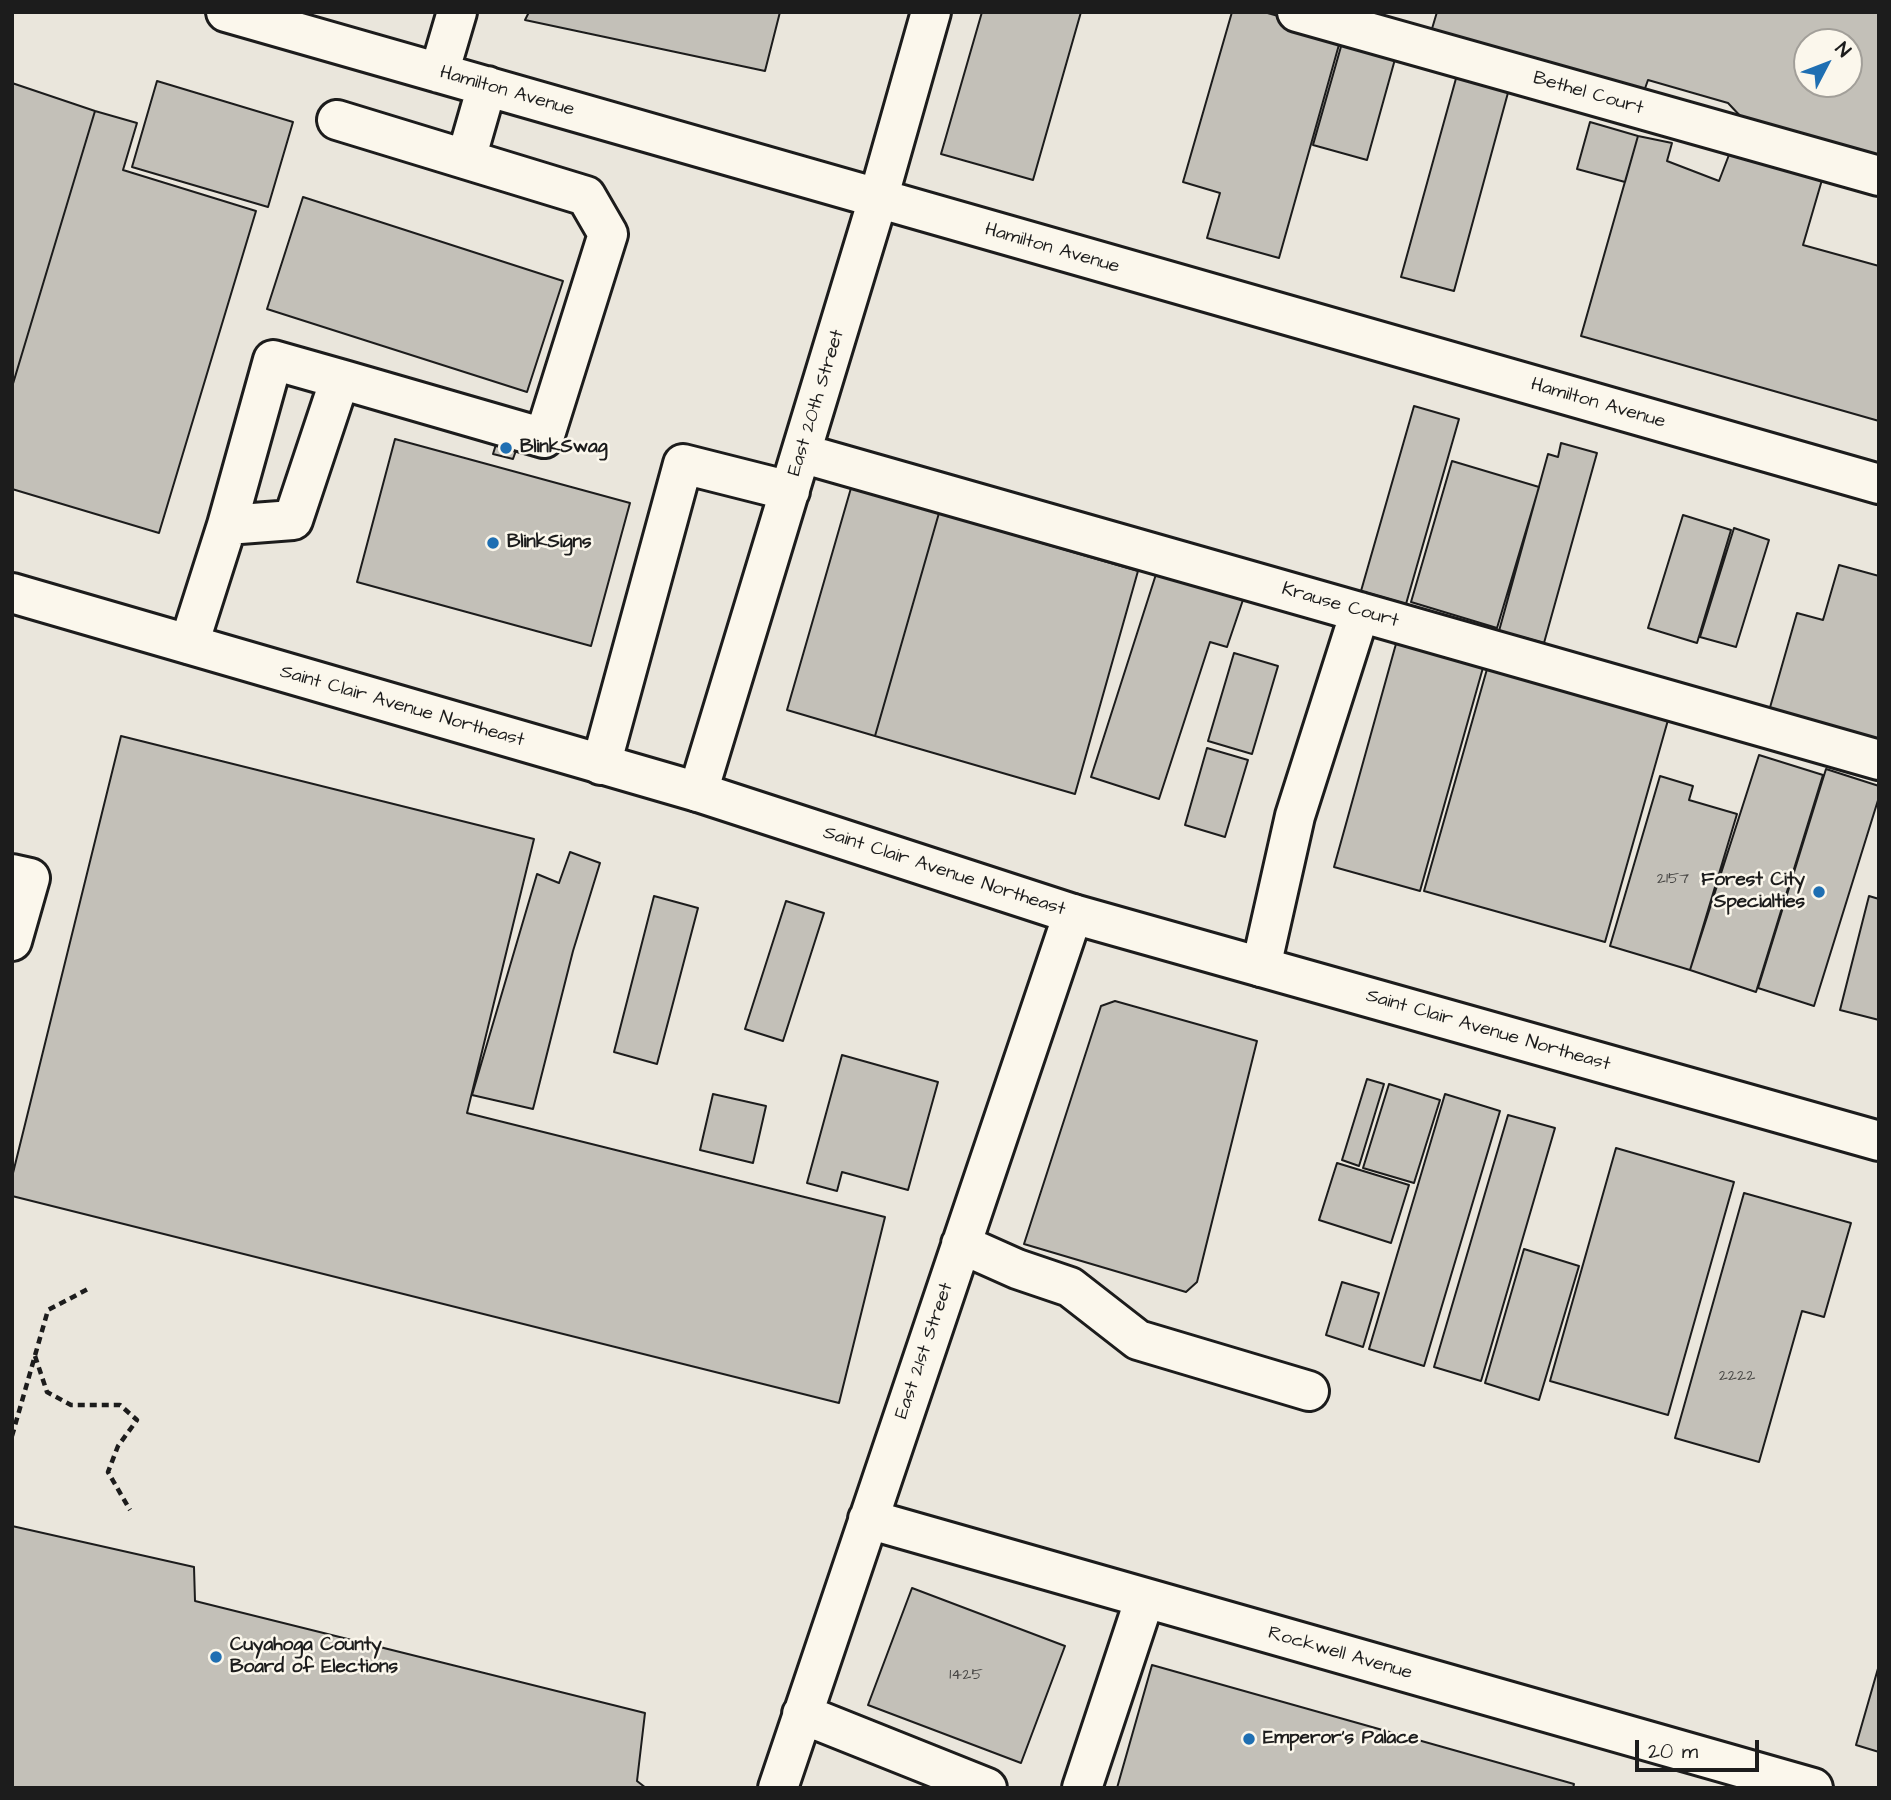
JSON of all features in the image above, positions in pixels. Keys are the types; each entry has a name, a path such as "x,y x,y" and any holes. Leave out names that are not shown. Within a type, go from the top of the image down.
{"street":[{"name":"Hamilton Avenue","path":"226,12 1879,484"},
{"path":"439,73 457,12"},
{"name":"East 20th Street","path":"698,792 878,199 930,12"},
{"name":"Bethel Court","path":"1297,12 1879,176"},
{"path":"466,159 487,86"},
{"path":"189,644 227,525 273,360 544,438 608,234 586,196 337,120"},
{"path":"227,525 293,520 340,379"},
{"name":"Krause Court","path":"801,453 1879,760"},
{"path":"601,765 683,464 790,491"},
{"name":"Saint Clair Avenue Northeast","path":"12,593 698,792 1073,914 1879,1141"},
{"path":"1261,967 1296,817 1360,612"},
{"path":"12,874 30,878 12,941"},
{"name":"East 21st Street","path":"778,1788 1073,914"},
{"path":"961,1244 1017,1269 1070,1287 1138,1340 1309,1391"},
{"name":"Rockwell Avenue","path":"868,1519 1814,1788"},
{"path":"1082,1788 1145,1598"},
{"path":"802,1714 987,1788"}],"path":[{"path":"12,1436 48,1310 88,1289"},
{"path":"35,1356 47,1392 71,1405 120,1405 136,1420 118,1446 108,1472 130,1510"}],"shaded area":[{"path":"12,12 1879,12 1879,1788 12,1788"}],"building":[{"path":"529,12 780,12 765,71 525,20"},
{"path":"982,12 1081,12 1033,180 941,154"},
{"path":"1232,12 1264,12 1342,34 1279,258 1207,238 1220,193 1183,182"},
{"path":"1437,12 1879,12 1879,160 1744,120 1728,103 1648,80 1643,94 1431,32"},
{"path":"1344,36 1397,52 1367,160 1313,145"},
{"path":"1460,64 1512,78 1454,291 1401,277"},
{"path":"157,81 293,122 268,207 132,167"},
{"path":"12,83 95,111 12,387"},
{"path":"95,111 137,123 123,170 256,211 159,533 12,489 12,387"},
{"path":"1590,122 1638,136 1625,182 1577,169"},
{"path":"1638,136 1672,143 1667,161 1719,181 1732,147 1824,173 1803,245 1879,266 1879,421 1581,336"},
{"path":"303,197 563,281 527,392 267,309"},
{"path":"1414,406 1459,419 1406,604 1361,591"},
{"name":"BlinkSwag","path":"498,438 519,442 513,459 493,454"},
{"name":"BlinkSigns","path":"395,439 630,503 591,646 357,582"},
{"path":"1561,443 1597,453 1544,643 1499,631 1548,454 1558,457"},
{"path":"1452,461 1539,487 1497,628 1411,602"},
{"path":"851,488 939,513 875,736 787,710"},
{"path":"939,513 1138,571 1075,794 875,736"},
{"path":"1683,515 1731,530 1697,643 1648,628"},
{"path":"1734,528 1769,540 1736,647 1700,637"},
{"path":"1839,565 1879,576 1879,749 1767,718 1797,613 1823,620"},
{"path":"1158,568 1246,591 1227,647 1210,642 1159,799 1091,777"},
{"path":"1399,633 1486,657 1420,891 1334,867"},
{"path":"1234,653 1278,666 1252,754 1208,741"},
{"path":"1491,655 1672,706 1605,942 1424,891"},
{"path":"121,736 534,839 467,1113 885,1217 839,1403 12,1196 12,1177"},
{"path":"1207,748 1248,760 1225,837 1185,825"},
{"path":"1759,755 1823,775 1756,992 1690,970"},
{"name":"Forest City Specialties","path":"1826,769 1879,786 1879,797 1814,1006 1758,988"},
{"path":"1660,776 1693,786 1689,800 1737,814 1690,970 1610,946"},
{"path":"570,852 600,863 573,951 533,1109 472,1095 537,874 559,883"},
{"path":"654,896 698,908 657,1064 614,1052"},
{"path":"1869,896 1879,899 1879,1020 1840,1010"},
{"path":"786,901 824,913 783,1041 745,1029"},
{"path":"1115,1001 1257,1041 1197,1282 1186,1292 1024,1244 1101,1006"},
{"path":"842,1055 938,1082 908,1190 842,1172 837,1191 807,1183"},
{"path":"1367,1079 1384,1084 1359,1166 1342,1160"},
{"path":"1389,1084 1440,1100 1414,1183 1363,1168"},
{"path":"713,1094 766,1106 753,1163 700,1150"},
{"path":"1445,1094 1500,1111 1424,1366 1369,1349"},
{"path":"1508,1115 1555,1128 1481,1381 1434,1367"},
{"path":"1616,1148 1734,1182 1668,1415 1550,1381"},
{"path":"1337,1163 1409,1185 1391,1243 1319,1220"},
{"path":"1744,1193 1851,1223 1824,1317 1802,1311 1759,1462 1675,1438"},
{"path":"1524,1249 1579,1266 1539,1400 1485,1383"},
{"path":"1342,1282 1379,1293 1363,1347 1326,1335"},
{"name":"Cuyahoga County Board of Elections","path":"12,1526 194,1567 195,1601 645,1713 637,1781 646,1788 12,1788"},
{"path":"912,1588 1065,1646 1021,1763 868,1705"},
{"path":"1152,1665 1574,1784 1573,1788 1117,1788"},
{"path":"1879,1665 1879,1752 1856,1745"}],"place":[{"name":"BlinkSwag","path":"506,448"},
{"name":"BlinkSigns","path":"493,543"},
{"name":"Forest City Specialties","path":"1819,892"},
{"name":"Cuyahoga County Board of Elections","path":"216,1657"},
{"name":"Emperor's Palace","path":"1249,1739"}]}
